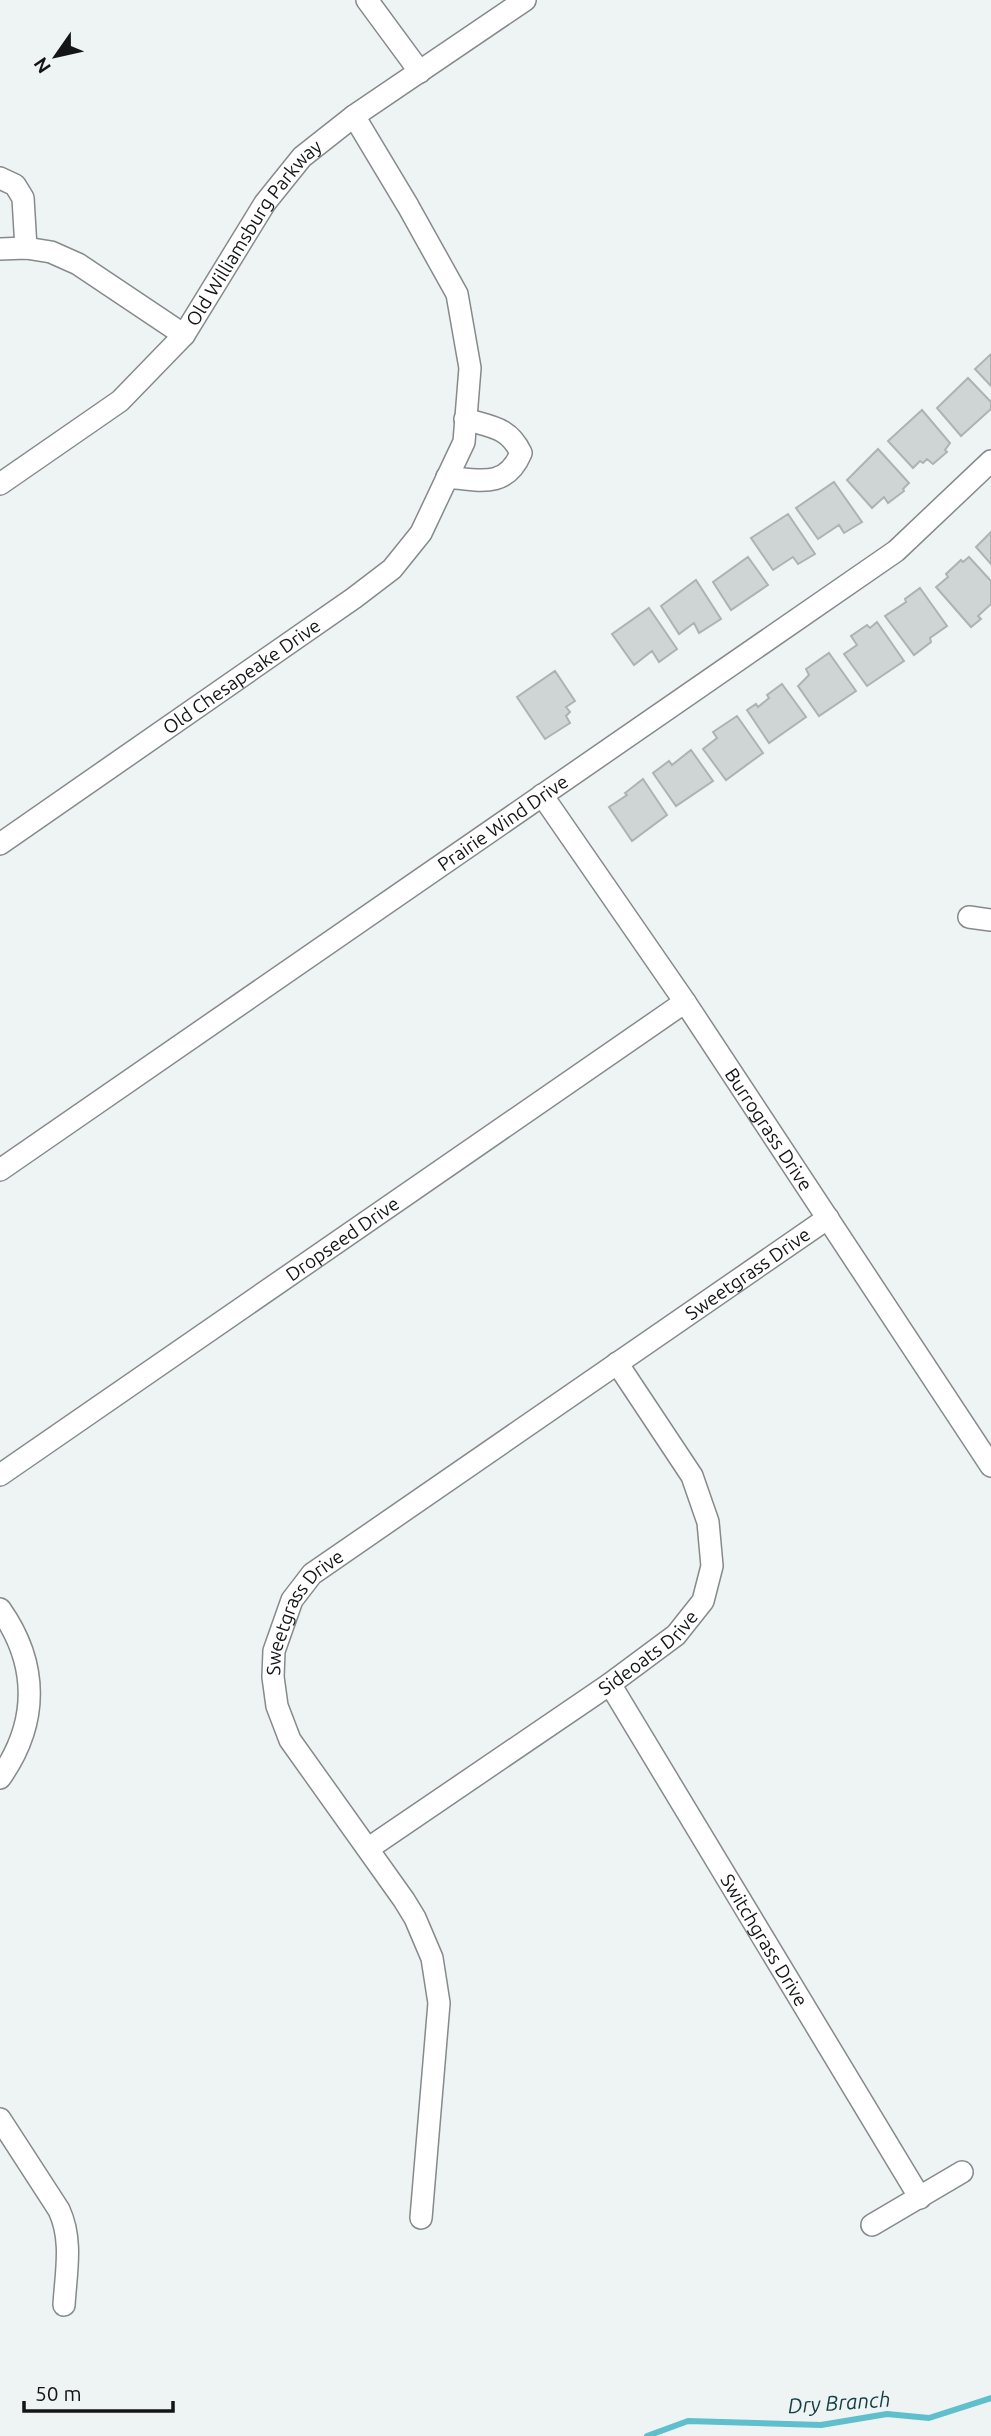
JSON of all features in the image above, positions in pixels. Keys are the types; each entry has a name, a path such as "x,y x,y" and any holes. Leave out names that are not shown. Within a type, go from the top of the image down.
{"street":[{"path":"367,0 420,72"},
{"name":"Old Williamsburg Parkway","path":"0,484 120,401 184,335 265,203 302,157 354,116 525,0"},
{"name":"Old Chesapeake Drive","path":"0,844 354,598 392,569 422,533 464,442 470,368 457,295 354,116"},
{"path":"0,178 15,185 23,198 26,248"},
{"path":"0,249 26,248 51,252 78,264 184,335"},
{"path":"447,477 496,480 509,473 521,453 515,441 505,431 465,419"},
{"name":"Prairie Wind Drive","path":"0,1170 896,551 991,461"},
{"name":"Burrograss Drive","path":"542,795 685,1002 988,1457"},
{"path":"969,917 991,920"},
{"name":"Dropseed Drive","path":"0,1475 685,1002"},
{"name":"Sweetgrass Drive","path":"421,2218 439,2003 432,1958 415,1918 369,1849 289,1740 277,1706 273,1677 274,1651 292,1600 312,1574 828,1218"},
{"name":"Sideoats Drive","path":"369,1849 610,1684 676,1635 703,1601 712,1566 708,1522 692,1476 617,1363"},
{"path":"0,1609 12,1626 26,1656 30,1686 26,1726 13,1760 0,1778"},
{"name":"Switchgrass Drive","path":"610,1684 920,2198"},
{"path":"0,2119 59,2210 66,2226 68,2250 64,2305"},
{"path":"872,2225 962,2172"}],"building":[{"path":"991,354 991,386 975,369"},
{"path":"968,378 991,402 991,409 961,436 937,408"},
{"path":"922,410 950,443 945,450 947,452 933,464 927,459 923,463 920,461 913,468 888,441"},
{"path":"878,449 909,483 904,491 888,503 884,497 872,508 847,480"},
{"path":"834,482 862,522 844,533 839,525 818,539 796,508"},
{"path":"788,514 815,554 798,564 793,557 773,570 751,538"},
{"path":"991,532 991,564 976,547"},
{"path":"748,557 768,585 731,610 713,582"},
{"path":"969,557 991,581 991,604 978,616 981,619 971,627 936,587 961,560 963,562"},
{"path":"696,580 721,619 699,633 694,623 679,634 661,606"},
{"path":"920,588 947,626 930,638 931,642 914,655 885,616 906,602 905,599"},
{"path":"649,608 677,649 659,662 652,651 634,665 612,634"},
{"path":"877,622 904,661 867,686 844,654 857,645 851,636"},
{"path":"829,653 856,691 819,716 798,686 809,675 806,669"},
{"path":"555,671 575,701 566,707 570,712 566,716 570,723 545,739 517,697"},
{"path":"782,684 806,717 769,743 747,710 756,704 758,707 769,698 767,695"},
{"path":"737,716 763,753 726,780 703,749 717,738 713,732"},
{"path":"691,750 713,781 676,806 653,773 669,761 672,765"},
{"path":"643,779 667,815 632,841 609,807 627,795 625,793"}],"waterway":[{"name":"Dry Branch","path":"647,2436 688,2421 821,2425 887,2414 929,2418 991,2398"}]}
